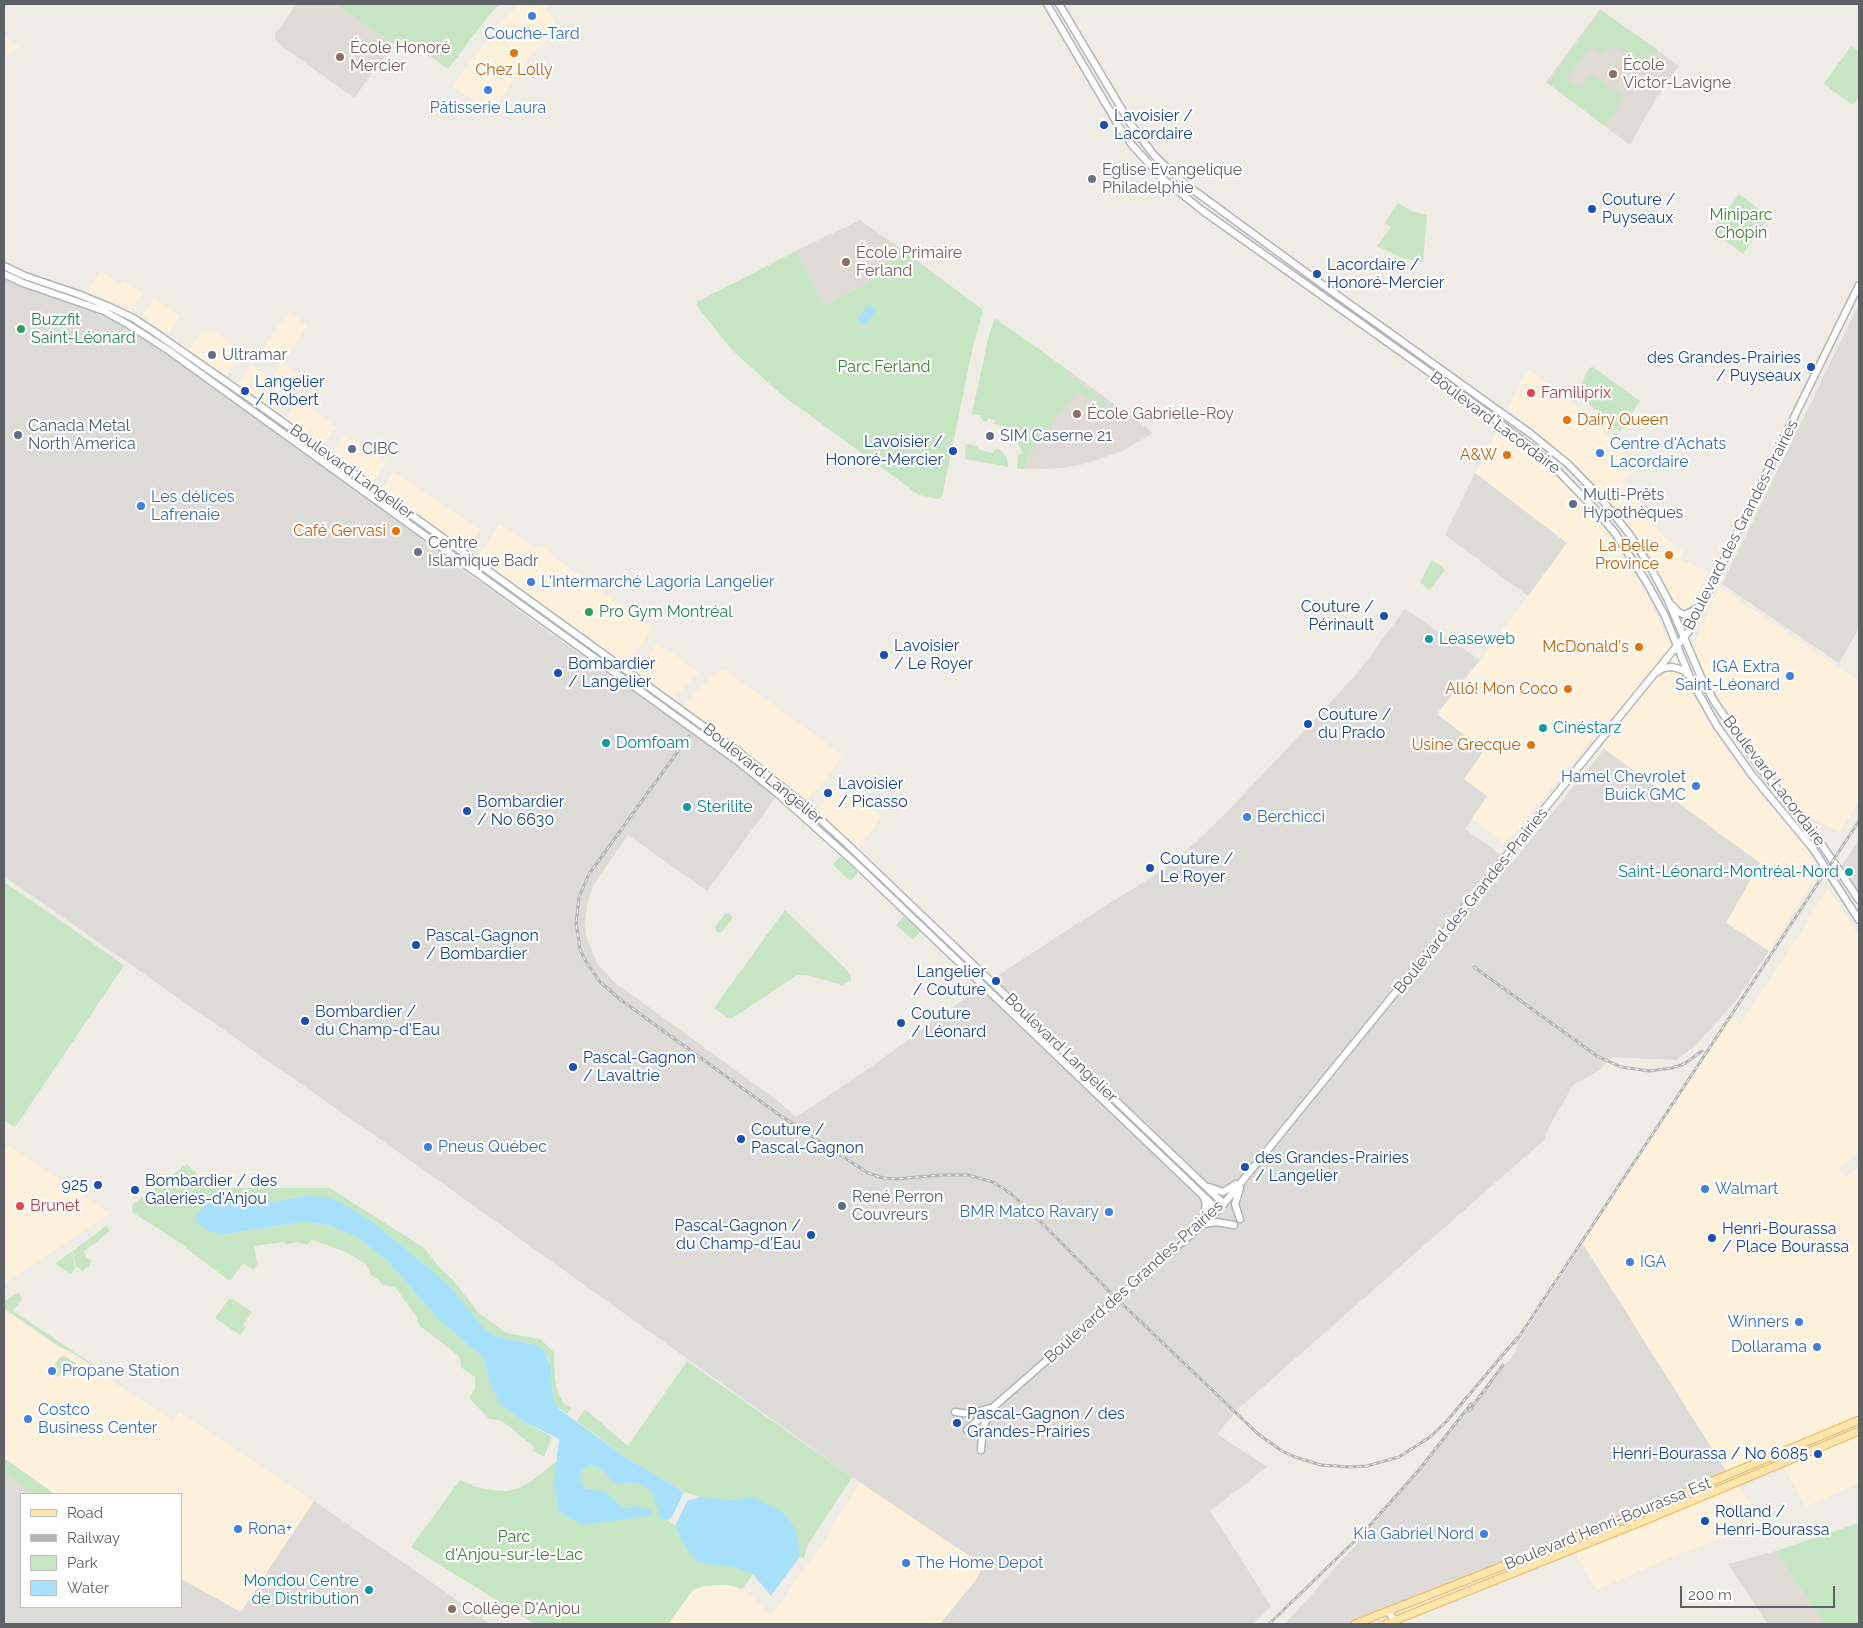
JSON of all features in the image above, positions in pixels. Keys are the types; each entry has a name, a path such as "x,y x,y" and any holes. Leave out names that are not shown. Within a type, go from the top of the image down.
{"main road":[{"name":"Boulevard Lacordaire","path":"1047,4 1116,122 1132,145 1162,178 1203,211 1487,413 1557,468 1595,509 1626,549 1656,600 1691,680 1717,726 1752,775 1814,850 1859,920"},
{"name":"Boulevard Lacordaire","path":"1059,4 1130,123 1168,169 1188,186 1312,277 1470,388 1551,449 1586,482 1630,535 1652,570 1667,598 1707,689 1730,726 1760,768 1814,833 1859,900"},
{"name":"Boulevard Langelier","path":"4,266 133,318 255,402 739,752 813,813 1224,1204"},
{"name":"Boulevard Langelier","path":"4,274 23,283 104,311 168,350 736,760 778,794 853,861 1218,1210"},
{"name":"Boulevard des Grandes-Prairies","path":"967,1430 1224,1204 1684,638 1703,605 1859,285"},
{"path":"250,410 255,402"},
{"path":"290,438 294,431"},
{"path":"341,475 346,468"},
{"path":"1667,598 1678,612 1682,614 1690,613 1703,605"},
{"path":"539,618 544,610"},
{"path":"1651,677 1663,668 1672,667 1683,670 1691,680"},
{"path":"1200,1182 1212,1189 1223,1192 1245,1178"},
{"path":"1240,1219 1235,1204 1245,1178"},
{"path":"1202,1195 1206,1203 1202,1224 1216,1222 1234,1225"},
{"path":"956,1412 975,1414 994,1407"},
{"path":"981,1450 983,1426 994,1407"},
{"name":"Boulevard Henri-Bourassa Est","path":"1355,1624 1605,1526 1859,1420"},
{"name":"Boulevard Henri-Bourassa Est","path":"1386,1624 1396,1623 1859,1431"},
{"path":"1388,1611 1396,1623"},
{"path":"1376,1616 1386,1624"}],"shaded area":[{"name":"École Honoré Mercier","path":"297,4 335,4 393,44 355,97 279,44 275,39 275,34"},
{"path":"519,4 545,4 557,30 533,53 490,113 453,86 497,26"},
{"name":"École Victor-Lavigne","path":"1600,9 1679,66 1656,98 1630,145 1546,82"},
{"path":"4,36 19,47 4,58"},
{"name":"École Primaire Ferland","path":"860,220 900,248 884,273 824,306 796,251"},
{"path":"101,270 120,285 124,281 143,293 130,309 89,292 89,287"},
{"path":"4,278 82,306 122,326 182,364 561,641 705,741 752,776 776,797 707,891 628,835 594,884 587,904 585,925 586,936 599,966 613,981 778,1101 796,1117 875,1064 979,988 1160,872 1194,844 1228,811 1359,671 1405,609 1480,660 1437,714 1484,750 1464,779 1487,796 1465,829 1512,863 1604,749 1760,863 1726,923 1769,951 1735,1002 1695,1046 1676,1060 1611,1057 1600,1070 1573,1085 1549,1127 1544,1140 1239,1408 1217,1434 1267,1467 1210,1511 1271,1606 1253,1624 940,1624 973,1584 984,1566 848,1474 431,1175 4,876"},
{"path":"154,298 180,316 167,334 142,316"},
{"path":"1859,304 1859,628 1839,663 1722,584"},
{"path":"289,311 307,326 282,363 300,375 276,409 272,409 238,383 251,364 270,379 281,364 262,350"},
{"path":"214,331 244,353 226,375 189,350 202,332"},
{"name":"École Gabrielle-Roy","path":"1068,370 1151,431 1152,434 1122,451 1084,464 1062,468 1026,469 1030,449 1059,382"},
{"path":"1531,371 1586,413 1639,467 1622,482 1664,537 1683,551 1679,559 1709,572 1689,610 1684,611 1678,607 1636,535 1591,480 1552,444 1509,410 1510,404 1526,372"},
{"path":"298,398 336,427 324,443 321,443 285,418"},
{"path":"1498,430 1504,432 1543,463 1562,481 1612,539 1646,592 1682,675 1711,726 1739,768 1796,835 1820,869 1769,951 1726,923 1760,863 1592,739 1507,842 1504,843 1471,818 1487,796 1464,779 1437,714 1480,660 1567,543 1475,473"},
{"path":"345,435 386,462 373,481 334,454 334,451"},
{"path":"394,471 481,530 468,548 383,489"},
{"path":"1475,473 1567,543 1528,596 1445,535"},
{"path":"500,525 532,546 548,548 552,556 649,625 650,632 628,663 625,664 478,558 478,555"},
{"path":"1719,587 1859,681 1859,800 1840,832 1809,817 1743,737 1707,678 1694,649 1696,639"},
{"path":"657,643 699,672 674,698 638,672"},
{"path":"722,669 841,754 831,773 807,799 804,799 686,708 686,703 701,686"},
{"path":"837,786 840,786 882,816 858,848 817,809"},
{"path":"1859,840 1859,901 1839,870"},
{"path":"1828,889 1859,936 1859,1153 1839,1167 1846,1177 1859,1167 1859,1420 1728,1474 1583,1244 1705,1054 1733,1017 1740,1026"},
{"path":"9,1145 110,1213 5,1283 4,1152"},
{"path":"1583,1244 1728,1474 1355,1624 1285,1624 1365,1535 1515,1353 1520,1340"},
{"path":"4,1311 173,1421 179,1412 314,1501 241,1612 182,1580 182,1493 34,1493 4,1473"},
{"path":"1859,1431 1859,1483 1805,1507 1782,1463"},
{"path":"4,1473 34,1493 20,1493 20,1608 182,1608 182,1580 241,1612 314,1501 447,1593 425,1624 4,1624"},
{"path":"860,1482 984,1566 973,1584 940,1624 668,1624 693,1590 704,1586 730,1585 742,1589 751,1595 771,1616 821,1546"},
{"path":"1737,1483 1762,1524 1671,1557 1597,1590 1573,1550"},
{"path":"1776,1551 1824,1624 1768,1624 1728,1564"},
{"name":"Collège D'Anjou","path":"447,1593 490,1624 425,1624"}],"green space":[{"path":"335,4 500,4 489,15 448,69 411,42 399,40 393,44"},
{"path":"1601,11 1658,50 1644,67 1614,45 1608,51 1605,49 1602,54 1591,46 1566,79 1581,89 1592,74 1623,97 1605,125 1548,83"},
{"path":"1851,46 1859,52 1859,96 1853,105 1824,84"},
{"name":"Miniparc Chopin","path":"1739,194 1769,217 1743,254 1712,231"},
{"path":"1398,203 1413,212 1427,215 1423,262 1402,258 1377,246 1391,227 1385,223"},
{"name":"Parc Ferland","path":"900,248 983,310 973,346 942,497 938,499 919,495 782,395 731,349 697,306 697,302 796,251 824,306 884,273"},
{"path":"996,319 1068,370 1066,373 1107,403 1103,408 1077,390 1032,451 1030,449 1026,469 1017,468 1018,455 1023,453 1017,442 1007,434 1005,426 994,424 995,420 988,418 987,422 983,421 980,415 972,414 988,339"},
{"path":"1593,367 1640,401 1620,432 1577,393 1589,368"},
{"path":"966,444 993,453 994,450 998,449 1007,458 1008,467 965,459"},
{"path":"1432,560 1445,570 1430,590 1420,582"},
{"path":"842,857 857,871 857,874 851,880 833,865"},
{"path":"4,882 124,965 16,1126 4,1120"},
{"path":"785,910 847,970 851,980 842,985 807,975 797,975 732,1018 728,1018 714,1008"},
{"path":"728,913 732,916 732,919 722,932 718,933 715,927 725,914"},
{"path":"905,917 920,932 913,940 896,925"},
{"path":"187,1164 210,1188 330,1188 424,1248 479,1313 506,1333 540,1339 554,1352 555,1381 559,1395 564,1404 572,1408 567,1414 559,1408 553,1397 551,1367 548,1358 537,1345 498,1337 484,1330 448,1284 374,1223 304,1196 273,1202 246,1203 212,1200 219,1235 303,1222 328,1225 357,1237 388,1261 437,1318 481,1356 491,1387 525,1422 552,1437 544,1457 532,1450 534,1447 502,1421 489,1419 469,1398 475,1389 475,1377 461,1367 459,1356 420,1326 416,1316 395,1287 382,1285 380,1281 370,1274 367,1265 348,1253 311,1239 308,1245 297,1242 287,1244 283,1242 254,1246 257,1265 254,1270 243,1263 230,1281 185,1246 132,1212 133,1204"},
{"path":"106,1226 110,1231 84,1251 86,1257 92,1261 88,1268 86,1267 82,1272 81,1269 76,1267 73,1251"},
{"path":"72,1251 75,1268 71,1274 55,1264"},
{"path":"18,1292 22,1298 13,1311 101,1370 72,1352 58,1346 4,1308 4,1302"},
{"path":"229,1299 252,1312 243,1325 246,1327 240,1335 215,1318"},
{"path":"64,1356 76,1363 70,1372 64,1368 58,1377 50,1371 60,1357"},
{"path":"687,1361 852,1477 807,1546 804,1558 800,1556 796,1530 752,1497 734,1500 701,1497 684,1492 625,1457 577,1421 585,1409 628,1446"},
{"path":"4,1458 54,1493 34,1493 4,1473"},
{"name":"Parc d'Anjou-sur-le-Lac","path":"558,1460 554,1484 558,1511 582,1525 651,1515 637,1506 623,1508 605,1492 584,1488 580,1480 581,1469 591,1465 603,1470 611,1481 619,1484 637,1483 653,1491 661,1519 667,1520 675,1526 684,1544 701,1563 732,1567 753,1574 742,1589 730,1585 719,1585 704,1586 693,1590 668,1624 535,1624 411,1547 460,1480 476,1487 507,1491 519,1488 532,1481"},
{"path":"1859,1523 1859,1624 1824,1624 1776,1551"}],"water":[{"path":"868,304 876,310 865,326 857,320"},
{"path":"304,1196 326,1197 343,1203 374,1223 448,1284 485,1330 498,1337 537,1345 543,1349 551,1367 553,1397 559,1409 625,1457 684,1492 672,1517 667,1520 661,1519 652,1491 637,1483 619,1484 611,1481 603,1470 591,1465 581,1470 580,1480 584,1488 605,1492 623,1508 637,1506 651,1510 651,1516 582,1525 558,1511 554,1484 559,1439 525,1422 502,1406 491,1387 481,1356 437,1318 388,1261 357,1237 328,1225 303,1222 218,1235 218,1231 211,1232 196,1222 195,1219 206,1203 212,1203 212,1199 246,1203 273,1202"},
{"path":"701,1497 734,1500 752,1497 783,1512 796,1530 800,1556 771,1596 753,1574 732,1567 701,1563 696,1560 684,1544 675,1526 687,1501"}],"railway":[{"path":"689,736 589,874 579,897 576,923 580,949 600,982 621,1000 778,1114 868,1173 883,1178 896,1179 940,1175 968,1175 993,1182 1010,1193 1258,1434 1282,1451 1295,1457 1321,1465 1350,1467 1367,1466 1399,1457 1430,1437 1446,1422 1517,1338"},
{"path":"1515,1343 1859,821"},
{"path":"1474,967 1597,1056 1621,1067 1649,1071 1672,1068 1684,1064 1702,1051"},
{"path":"1469,1411 1503,1365"},
{"path":"1269,1624 1363,1533 1418,1471 1471,1404"}],"place":[{"name":"Couche-Tard","path":"532,16"},
{"name":"Chez Lolly","path":"514,53"},
{"name":"École Honoré Mercier","path":"340,57"},
{"name":"École Victor-Lavigne","path":"1613,74"},
{"name":"Pâtisserie Laura","path":"488,90"},
{"name":"Lavoisier / Lacordaire","path":"1104,125"},
{"name":"Eglise Evangelique Philadelphie","path":"1092,179"},
{"name":"Couture / Puyseaux","path":"1592,209"},
{"name":"École Primaire Ferland","path":"846,262"},
{"name":"Lacordaire / Honoré-Mercier","path":"1317,274"},
{"name":"Buzzfit Saint-Léonard","path":"21,329"},
{"name":"Ultramar","path":"212,355"},
{"name":"des Grandes-Prairies / Puyseaux","path":"1811,367"},
{"name":"Langelier / Robert","path":"245,391"},
{"name":"Familiprix","path":"1531,393"},
{"name":"École Gabrielle-Roy","path":"1077,414"},
{"name":"Dairy Queen","path":"1567,420"},
{"name":"Canada Metal North America","path":"18,435"},
{"name":"SIM Caserne 21","path":"990,436"},
{"name":"CIBC","path":"352,449"},
{"name":"Lavoisier / Honoré-Mercier","path":"953,451"},
{"name":"Centre d'Achats Lacordaire","path":"1600,453"},
{"name":"A&W","path":"1507,455"},
{"name":"Multi-Prêts Hypothèques","path":"1573,504"},
{"name":"Les délices Lafrenaie","path":"141,506"},
{"name":"Café Gervasi","path":"396,531"},
{"name":"Centre Islamique Badr","path":"418,552"},
{"name":"La Belle Province","path":"1669,555"},
{"name":"L'Intermarché Lagoria Langelier","path":"531,582"},
{"name":"Pro Gym Montréal","path":"589,612"},
{"name":"Couture / Périnault","path":"1384,616"},
{"name":"Leaseweb","path":"1429,639"},
{"name":"McDonald's","path":"1639,647"},
{"name":"Lavoisier / Le Royer","path":"884,655"},
{"name":"Bombardier / Langelier","path":"558,673"},
{"name":"IGA Extra Saint-Léonard","path":"1790,676"},
{"name":"Allô! Mon Coco","path":"1568,689"},
{"name":"Couture / du Prado","path":"1308,724"},
{"name":"Cinéstarz","path":"1543,728"},
{"name":"Domfoam","path":"606,743"},
{"name":"Usine Grecque","path":"1531,745"},
{"name":"Hamel Chevrolet Buick GMC","path":"1696,786"},
{"name":"Lavoisier / Picasso","path":"828,793"},
{"name":"Sterilite","path":"687,807"},
{"name":"Bombardier / No 6630","path":"467,811"},
{"name":"Berchicci","path":"1247,817"},
{"name":"Couture / Le Royer","path":"1150,868"},
{"name":"Saint-Léonard-Montréal-Nord","path":"1849,872"},
{"name":"Pascal-Gagnon / Bombardier","path":"416,945"},
{"name":"Langelier / Couture","path":"996,981"},
{"name":"Bombardier / du Champ-d'Eau","path":"305,1021"},
{"name":"Couture / Léonard","path":"901,1023"},
{"name":"Pascal-Gagnon / Lavaltrie","path":"573,1067"},
{"name":"Couture / Pascal-Gagnon","path":"741,1139"},
{"name":"Pneus Québec","path":"428,1147"},
{"name":"des Grandes-Prairies / Langelier","path":"1245,1167"},
{"name":"925","path":"98,1185"},
{"name":"Walmart","path":"1705,1189"},
{"name":"Bombardier / des Galeries-d'Anjou","path":"135,1190"},
{"name":"Brunet","path":"20,1206"},
{"name":"René Perron Couvreurs","path":"842,1206"},
{"name":"BMR Matco Ravary","path":"1109,1212"},
{"name":"Pascal-Gagnon / du Champ-d'Eau","path":"811,1235"},
{"name":"Henri-Bourassa / Place Bourassa","path":"1712,1238"},
{"name":"IGA","path":"1630,1262"},
{"name":"Winners","path":"1799,1322"},
{"name":"Dollarama","path":"1817,1347"},
{"name":"Propane Station","path":"52,1371"},
{"name":"Costco Business Center","path":"28,1419"},
{"name":"Pascal-Gagnon / des Grandes-Prairies","path":"957,1423"},
{"name":"Henri-Bourassa / No 6085","path":"1818,1454"},
{"name":"Rolland / Henri-Bourassa","path":"1705,1521"},
{"name":"Rona+","path":"238,1529"},
{"name":"Kia Gabriel Nord","path":"1484,1534"},
{"name":"The Home Depot","path":"906,1563"},
{"name":"Mondou Centre de Distribution","path":"369,1590"},
{"name":"Collège D'Anjou","path":"452,1609"}]}
